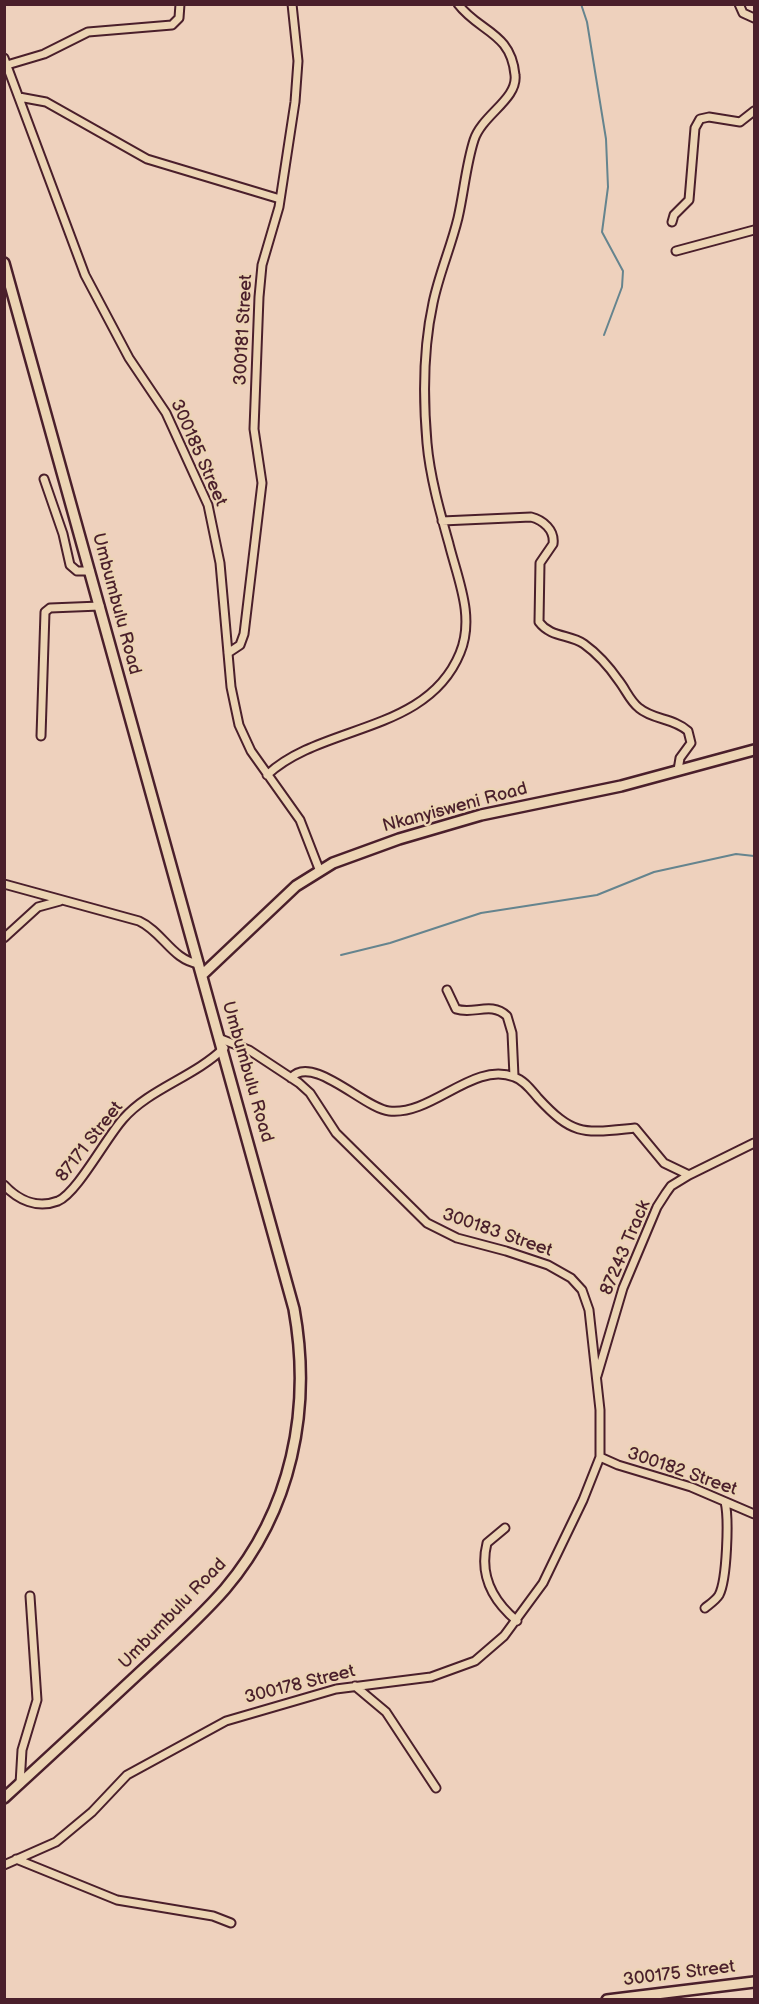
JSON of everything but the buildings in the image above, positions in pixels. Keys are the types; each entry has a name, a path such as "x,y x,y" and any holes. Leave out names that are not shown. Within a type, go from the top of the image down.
{"main road":[{"name":"Umbumbulu Road","path":"4,263 222,1043 297,1327 301,1362 301,1410 289,1471 263,1533 225,1588 169,1646 4,1798"},
{"name":"Nkanyisweni Road","path":"202,975 289,892 319,870 357,854 438,827 512,808 621,786 754,750"},
{"name":"300175 Street","path":"606,2000 706,1986 754,1983"}],"street":[{"path":"6,61 44,54 88,32 172,25 178,18 180,4"},
{"name":"300181 Street","path":"228,653 240,645 244,634 259,515 262,483 254,429 259,297 262,265 280,199 298,67 292,4"},
{"path":"267,775 288,758 360,731 422,701 435,691 454,666 464,641 466,605 442,521 427,446 425,371 429,321 457,221 474,140 482,122 509,95 515,81 512,61 500,38 458,4"},
{"path":"739,4 743,13 754,18"},
{"name":"300185 Street","path":"6,61 85,275 129,358 166,413 208,505 220,563 231,687 239,725 250,752 300,820 319,870"},
{"path":"19,98 46,102 147,159 280,199"},
{"path":"672,222 674,215 689,200 695,128 700,119 709,117 740,122 754,111"},
{"path":"676,252 754,230"},
{"path":"44,479 63,534 70,565 77,571 90,572"},
{"path":"442,521 531,517 539,519 551,530 553,544 542,559 539,570 539,622 551,633 580,642 594,652 616,676 637,706 645,712 675,722 688,731 691,743 680,759 678,770"},
{"path":"41,736 45,612 50,608 100,606"},
{"path":"4,884 146,924 181,958 199,964"},
{"path":"4,938 38,907 62,900"},
{"path":"447,990 456,1009 464,1011 492,1007 507,1016 512,1033 514,1076"},
{"path":"222,1043 249,1050 291,1078 303,1072 325,1076 373,1105 396,1112 422,1106 481,1077 514,1076 525,1084 555,1117 571,1127 589,1133 635,1128 664,1163 689,1175"},
{"name":"87171 Street","path":"4,1185 15,1196 27,1202 50,1203 67,1196 124,1117 145,1100 203,1067 222,1043"},
{"name":"300183 Street","path":"291,1078 310,1093 336,1133 427,1223 457,1238 548,1265 571,1278 582,1290 589,1310 602,1431 600,1457"},
{"name":"87243 Track","path":"596,1378 623,1288 657,1207 671,1186 754,1143"},
{"name":"300182 Street","path":"600,1457 618,1465 691,1487 754,1514"},
{"name":"300178 Street","path":"4,1864 46,1847 70,1832 127,1775 218,1725 281,1703 355,1686 419,1680 449,1673 483,1655 517,1621 552,1567 600,1457"},
{"path":"705,1608 718,1596 722,1586 728,1527 725,1502"},
{"path":"505,1528 487,1543 485,1572 495,1599 517,1621"},
{"path":"20,1784 22,1750 37,1701 30,1596"},
{"path":"355,1686 371,1696 386,1712 436,1788"},
{"path":"16,1859 117,1900 213,1916 231,1923"}],"waterway":[{"path":"581,4 587,22 606,139 608,187 602,232 623,271 622,287 604,335"},
{"path":"341,955 390,943 481,913 597,895 654,872 736,854 754,856"}]}
